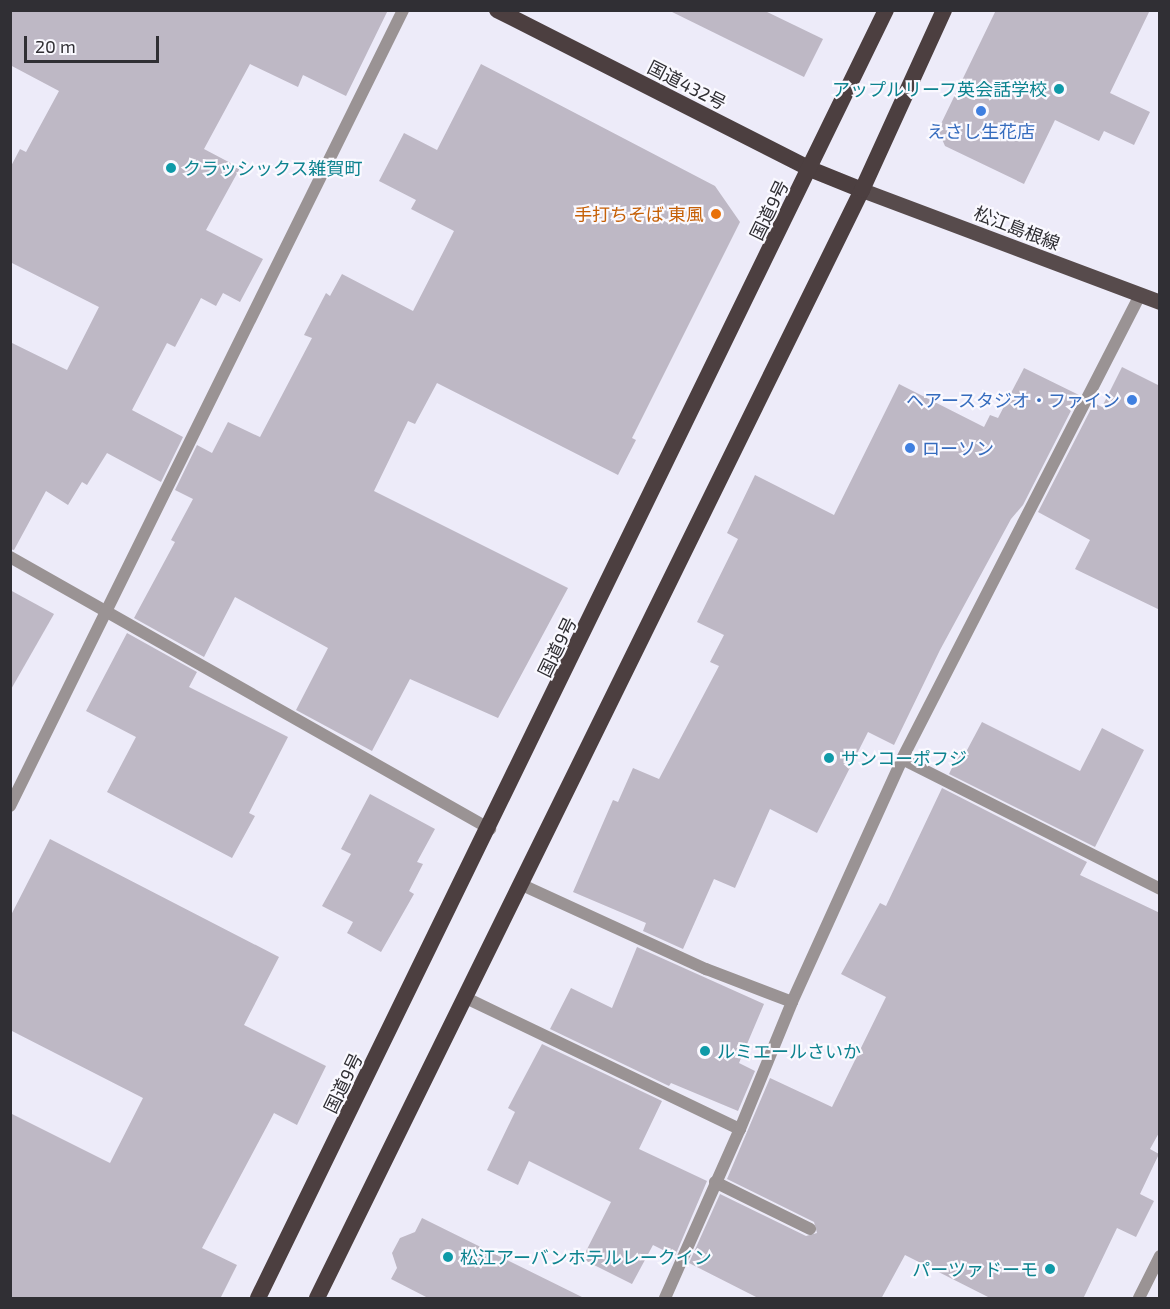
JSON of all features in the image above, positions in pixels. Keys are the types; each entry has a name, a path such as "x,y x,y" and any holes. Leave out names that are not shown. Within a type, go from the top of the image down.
{"highway":[{"name":"国道432号","path":"497,10 810,169 861,190"},
{"name":"国道9号","path":"258,1299 490,829 886,10"},
{"path":"317,1299 861,190 944,10"}],"main road":[{"name":"松江島根線","path":"861,190 1160,302"}],"street":[{"path":"10,806 403,10"},
{"path":"665,1299 740,1129 792,1002 902,759 1140,295"},
{"path":"10,557 490,829"},
{"path":"902,759 1160,889"},
{"path":"520,884 706,969 792,1002"},
{"path":"464,997 740,1129"},
{"path":"716,1182 810,1229"},
{"path":"1139,1299 1160,1256"}],"building":[{"path":"10,10 388,10 346,96 303,75 298,87 250,64 204,149 240,168 206,230 263,259 240,302 223,293 216,306 201,298 175,347 167,343 132,410 183,437 161,482 107,453 87,485 82,482 68,505 46,491 14,550 10,549 10,342 67,370 99,307 10,262 10,168 20,149 26,152 59,91 10,65"},
{"path":"668,10 763,10 823,39 804,77"},
{"path":"996,10 1150,10 1110,93 1150,112 1134,145 1104,131 1099,141 1055,120 1024,184 945,146 938,130"},
{"path":"481,64 715,186 740,222 632,438 636,440 618,475 437,383 415,424 408,421 374,491 568,588 498,718 410,679 372,751 296,710 328,648 235,597 204,657 134,618 175,542 171,540 193,499 175,490 197,445 212,453 228,422 260,437 312,338 304,335 326,293 330,296 342,274 413,311 454,231 411,209 416,200 379,181 404,133 437,150"},
{"path":"1122,367 1160,386 1160,610 1075,569 1090,540 1038,512 1094,403 1102,407"},
{"path":"1024,368 1079,395 1023,505 1011,519 940,650 894,745 868,732 817,833 770,809 735,888 714,879 683,949 643,931 646,923 573,892 613,800 618,802 633,768 659,779 719,666 710,662 724,635 697,622 738,539 727,533 755,475 834,515 899,384 984,427 990,415 998,418"},
{"path":"10,590 54,614 10,691"},
{"path":"127,633 197,672 189,687 288,737 249,813 255,816 232,858 107,792 136,737 86,711"},
{"path":"982,722 1080,771 1102,728 1144,750 1095,847 949,774 961,749 966,752"},
{"path":"942,788 1087,862 1080,875 1160,913 1160,1131 1150,1149 1159,1154 1140,1194 1154,1201 1136,1237 1117,1228 1083,1299 992,1299 905,1255 881,1299 760,1299 689,1263 720,1194 806,1236 817,1233 814,1222 727,1179 770,1078 832,1107 886,997 841,974 880,903 886,906"},
{"path":"370,794 435,829 417,862 423,864 409,891 414,894 381,952 347,933 353,922 322,906 351,854 341,849"},
{"path":"50,839 279,957 244,1025 326,1066 297,1125 274,1113 202,1248 237,1265 220,1299 10,1299 10,1113 110,1163 143,1098 10,1030 10,917"},
{"name":"ルミエールさいか","path":"637,947 764,1004 739,1063 755,1071 738,1111 671,1083 669,1086 550,1029 571,988 612,1008"},
{"path":"542,1044 662,1101 639,1149 707,1181 675,1256 653,1245 632,1284 582,1259 611,1202 529,1161 518,1185 487,1170 515,1112 508,1108"},
{"name":"松江アーバンホテルレークイン","path":"422,1218 586,1299 430,1299 391,1279 397,1268 392,1253 400,1238 415,1232"}],"place":[{"name":"アップルリーフ英会話学校","path":"1059,89"},
{"name":"えさし生花店","path":"981,111"},
{"name":"クラッシックス雑賀町","path":"171,168"},
{"name":"手打ちそば 東風","path":"716,214"},
{"name":"ヘアースタジオ・ファイン","path":"1132,400"},
{"name":"ローソン","path":"910,448"},
{"name":"サンコーポフジ","path":"829,758"},
{"name":"ルミエールさいか","path":"705,1051"},
{"name":"松江アーバンホテルレークイン","path":"448,1257"},
{"name":"パーツァドーモ","path":"1050,1269"}]}
